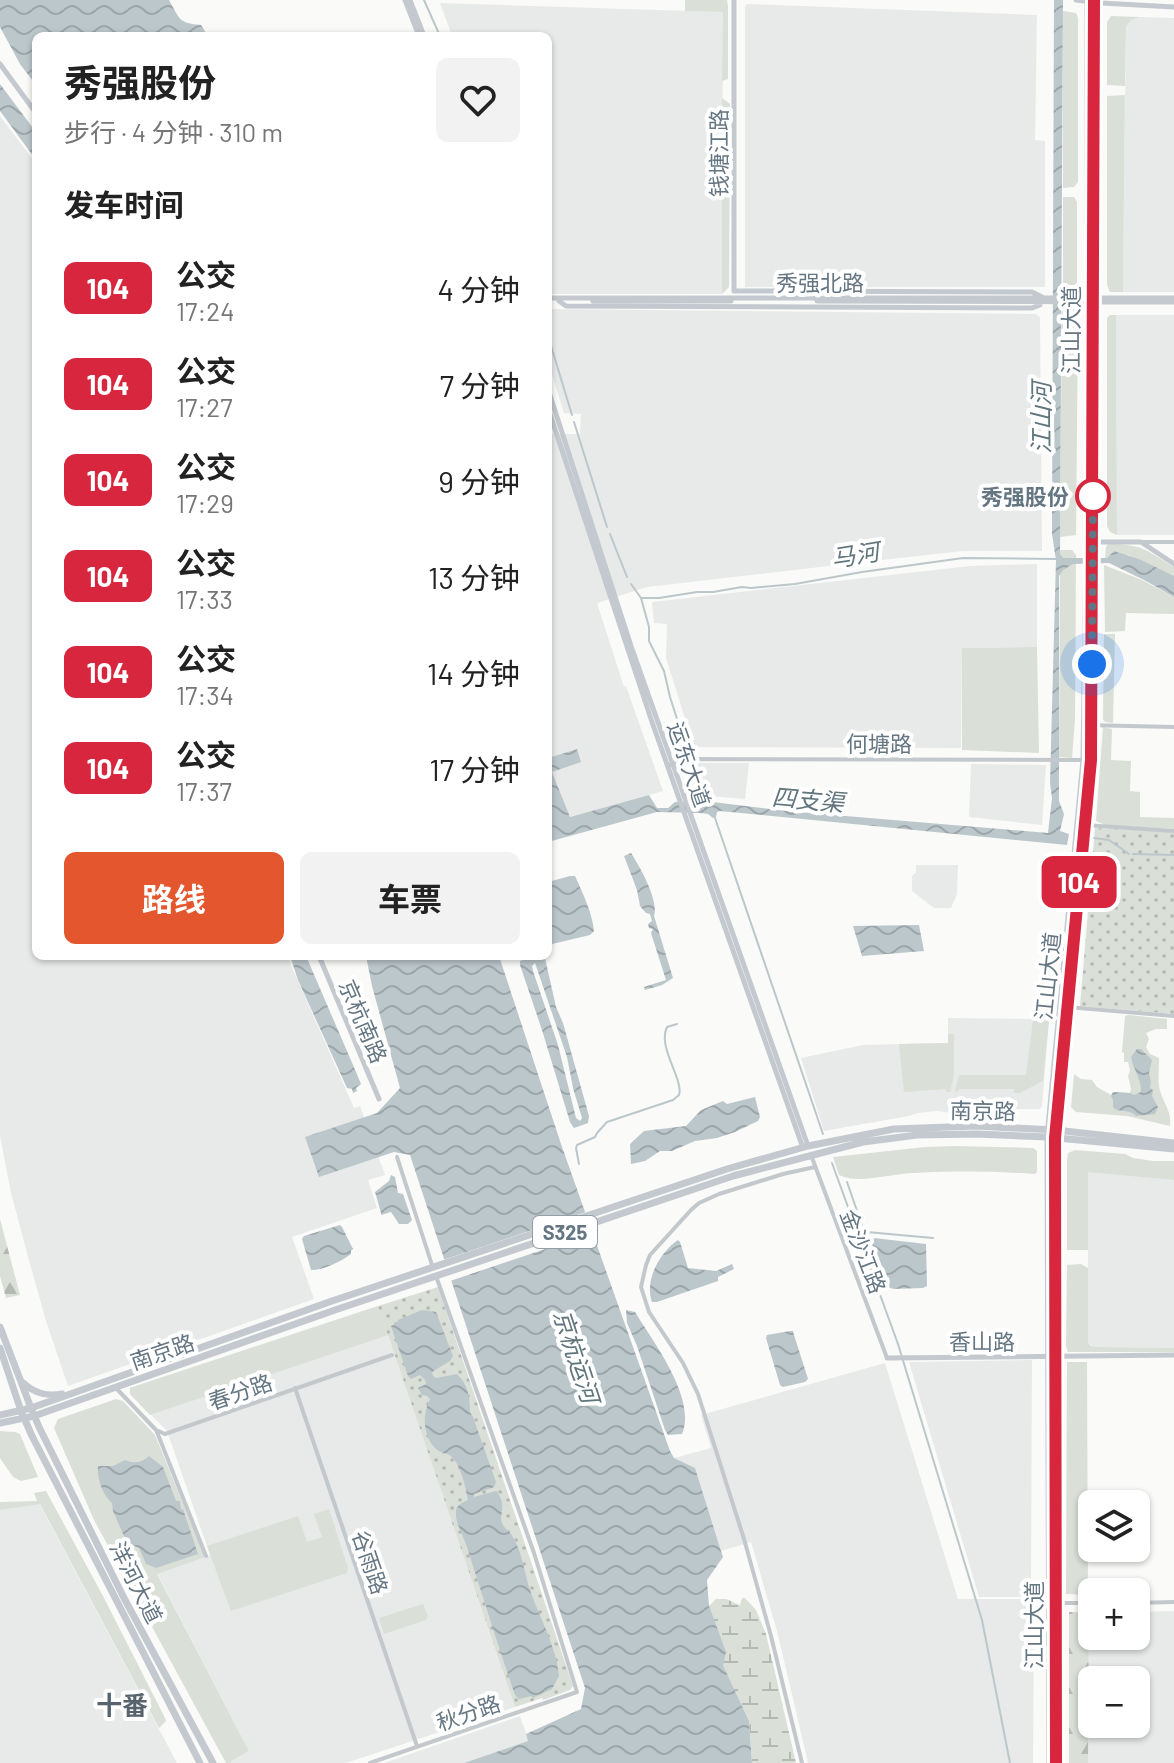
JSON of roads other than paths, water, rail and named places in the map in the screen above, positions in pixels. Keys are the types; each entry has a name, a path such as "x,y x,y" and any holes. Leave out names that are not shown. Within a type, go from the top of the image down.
{"main road":[{"path":"408,0 420,32"},
{"name":"钱塘江路","path":"734,0 734,299"},
{"path":"1076,0 1174,7"},
{"name":"江山大道","path":"1051,1134 1067,1007 1087,760 1084,725 1090,1"},
{"path":"0,64 32,108"},
{"path":"734,299 1032,292 1047,301"},
{"name":"秀强北路","path":"552,299 1174,300"},
{"name":"秀强北路","path":"552,300 734,299"},
{"name":"江山大道","path":"1056,1763 1052,1603 1051,1134 1092,726 1089,301"},
{"name":"运东大道","path":"552,401 670,764"},
{"name":"运东大道","path":"552,420 635,673 684,802 803,1152"},
{"path":"1093,542 1141,542 1174,564"},
{"name":"京杭南路","path":"321,960 379,1099"},
{"name":"南京路","path":"32,1412 121,1376 332,1301 727,1169 803,1152 917,1135 1051,1134 1174,1143"},
{"name":"南京路","path":"1051,1134 1174,1149"},
{"name":"南京路","path":"0,1423 115,1387 803,1152"},
{"name":"洋河大道","path":"0,1327 32,1412 124,1598 213,1763"},
{"name":"洋河大道","path":"0,1348 23,1415 62,1496 200,1763"},
{"name":"香山路","path":"887,1358 1174,1355"},
{"path":"20,1380 36,1393 59,1395 121,1376"},
{"name":"南京路","path":"0,1415 23,1415"},
{"name":"江山大道","path":"1049,1763 1052,1603"}],"street":[{"path":"1141,542 1174,542"},
{"path":"1084,725 1174,727"},
{"name":"何塘路","path":"670,764 688,759 1087,760"},
{"path":"1084,825 1174,831"},
{"path":"1067,1007 1174,1016"},
{"name":"金沙江路","path":"803,1152 815,1167 887,1358"},
{"name":"秋分路","path":"370,1763 577,1692 534,1553 397,1157"},
{"path":"802,1763 744,1539 698,1394 683,1363 649,1312 641,1287 650,1255 699,1203 783,1174 815,1167"},
{"name":"春分路","path":"165,1434 392,1355"},
{"path":"115,1387 156,1430 206,1556"},
{"name":"谷雨路","path":"295,1388 417,1747"},
{"path":"156,1430 165,1434 162,1445"},
{"path":"1150,1603 1174,1602"},
{"path":"1052,1603 1078,1603"}],"water":[{"path":"0,0 169,0 180,19 201,25 205,32 32,32 32,80 0,27"},
{"path":"1054,0 1063,0 1060,554 1063,558 1107,558 1114,551 1174,576 1174,597 1109,563 1073,564 1059,576 1059,801 1064,814 1060,831 1069,834 1067,845 720,811 713,818 701,813 657,812 552,841 552,772 570,817 649,795 657,808 668,808 675,802 704,801 1048,833 1052,798 1056,560 1052,534"},
{"path":"0,84 32,127 32,155 0,111"},
{"path":"577,749 581,762 552,772 552,757"},
{"path":"631,853 654,901 654,916 673,978 645,990 644,987 666,980 651,933 653,929 648,924 652,921 650,914 640,906 624,856"},
{"path":"575,876 589,911 594,931 590,935 552,944 552,881"},
{"path":"919,925 924,951 862,956 853,926"},
{"path":"291,960 308,960 361,1084 357,1091 353,1093 352,1089 347,1088"},
{"name":"京杭运河","path":"367,960 500,960 562,1147 670,1451 674,1458 695,1468 723,1557 707,1580 709,1606 726,1652 723,1665 749,1721 752,1763 464,1763 528,1741 526,1734 581,1709 585,1688 410,1155 394,1152 319,1177 305,1137 377,1113 400,1088"},
{"path":"523,960 546,960 556,1007 589,1116 588,1123 574,1128 570,1122 520,965","holes":["535,963 567,1057 582,1118 580,1121 576,1118 558,1045 533,971"]},
{"path":"1137,1049 1152,1060 1149,1073 1152,1096 1158,1107 1155,1114 1136,1116 1113,1107 1113,1092 1134,1095 1141,1092 1131,1057"},
{"path":"755,1097 760,1117 758,1121 735,1132 695,1141 672,1151 660,1151 645,1161 631,1164 630,1144 644,1131 686,1126 701,1110 723,1101 727,1104"},
{"path":"391,1175 395,1177 398,1193 403,1194 412,1220 408,1224 399,1224 391,1212 381,1215 375,1192 389,1181"},
{"path":"340,1225 353,1249 351,1254 332,1265 311,1270 302,1239"},
{"path":"874,1238 926,1244 927,1286 887,1287 874,1264"},
{"path":"678,1240 688,1268 716,1271 732,1264 734,1269 718,1277 718,1281 652,1302 650,1285 655,1267"},
{"path":"422,1310 436,1312 453,1356 432,1372 433,1376 457,1374 464,1382 470,1412 496,1482 494,1487 474,1494 474,1497 496,1491 500,1497 502,1521 518,1548 531,1593 555,1655 559,1676 552,1689 533,1698 519,1699 515,1695 457,1521 457,1508 468,1500 463,1477 452,1457 437,1450 428,1437 425,1418 430,1399 422,1395 418,1388 426,1384 425,1380 420,1375 411,1379 408,1376 391,1326"},
{"path":"626,1310 635,1312 671,1371 684,1404 682,1434 668,1435 665,1430 627,1323"},
{"path":"793,1331 808,1379 783,1387 766,1338 767,1335"},
{"path":"149,1456 163,1467 176,1501 180,1501 198,1554 156,1568 146,1564 139,1548 127,1543 112,1503 101,1486 98,1471 98,1466 113,1466 125,1460 138,1462"}],"waterway":[{"path":"424,0 438,32"},
{"path":"552,349 572,415"},
{"path":"574,422 607,527"},
{"path":"610,534 627,577"},
{"name":"马河","path":"641,598 795,584 963,558 1056,559"},
{"path":"631,584 641,598 649,627 649,641 664,671 686,747"},
{"path":"714,815 823,1134"},
{"name":"四支渠","path":"1094,838 1109,840 1129,854"},
{"name":"四支渠","path":"1133,854 1174,855"},
{"path":"579,1164 577,1145 595,1137 607,1122 673,1100 679,1095 678,1081 665,1044 667,1027 677,1024"},
{"path":"832,1163 898,1344 982,1620 1010,1763"},
{"path":"847,1182 867,1232 933,1238"}],"place":[{"name":"秀强股份","path":"1093,496"}],"district":[{"name":"十番","path":"122,1704"}],"water label":[{"name":"江山河","path":"1040,418"}]}
